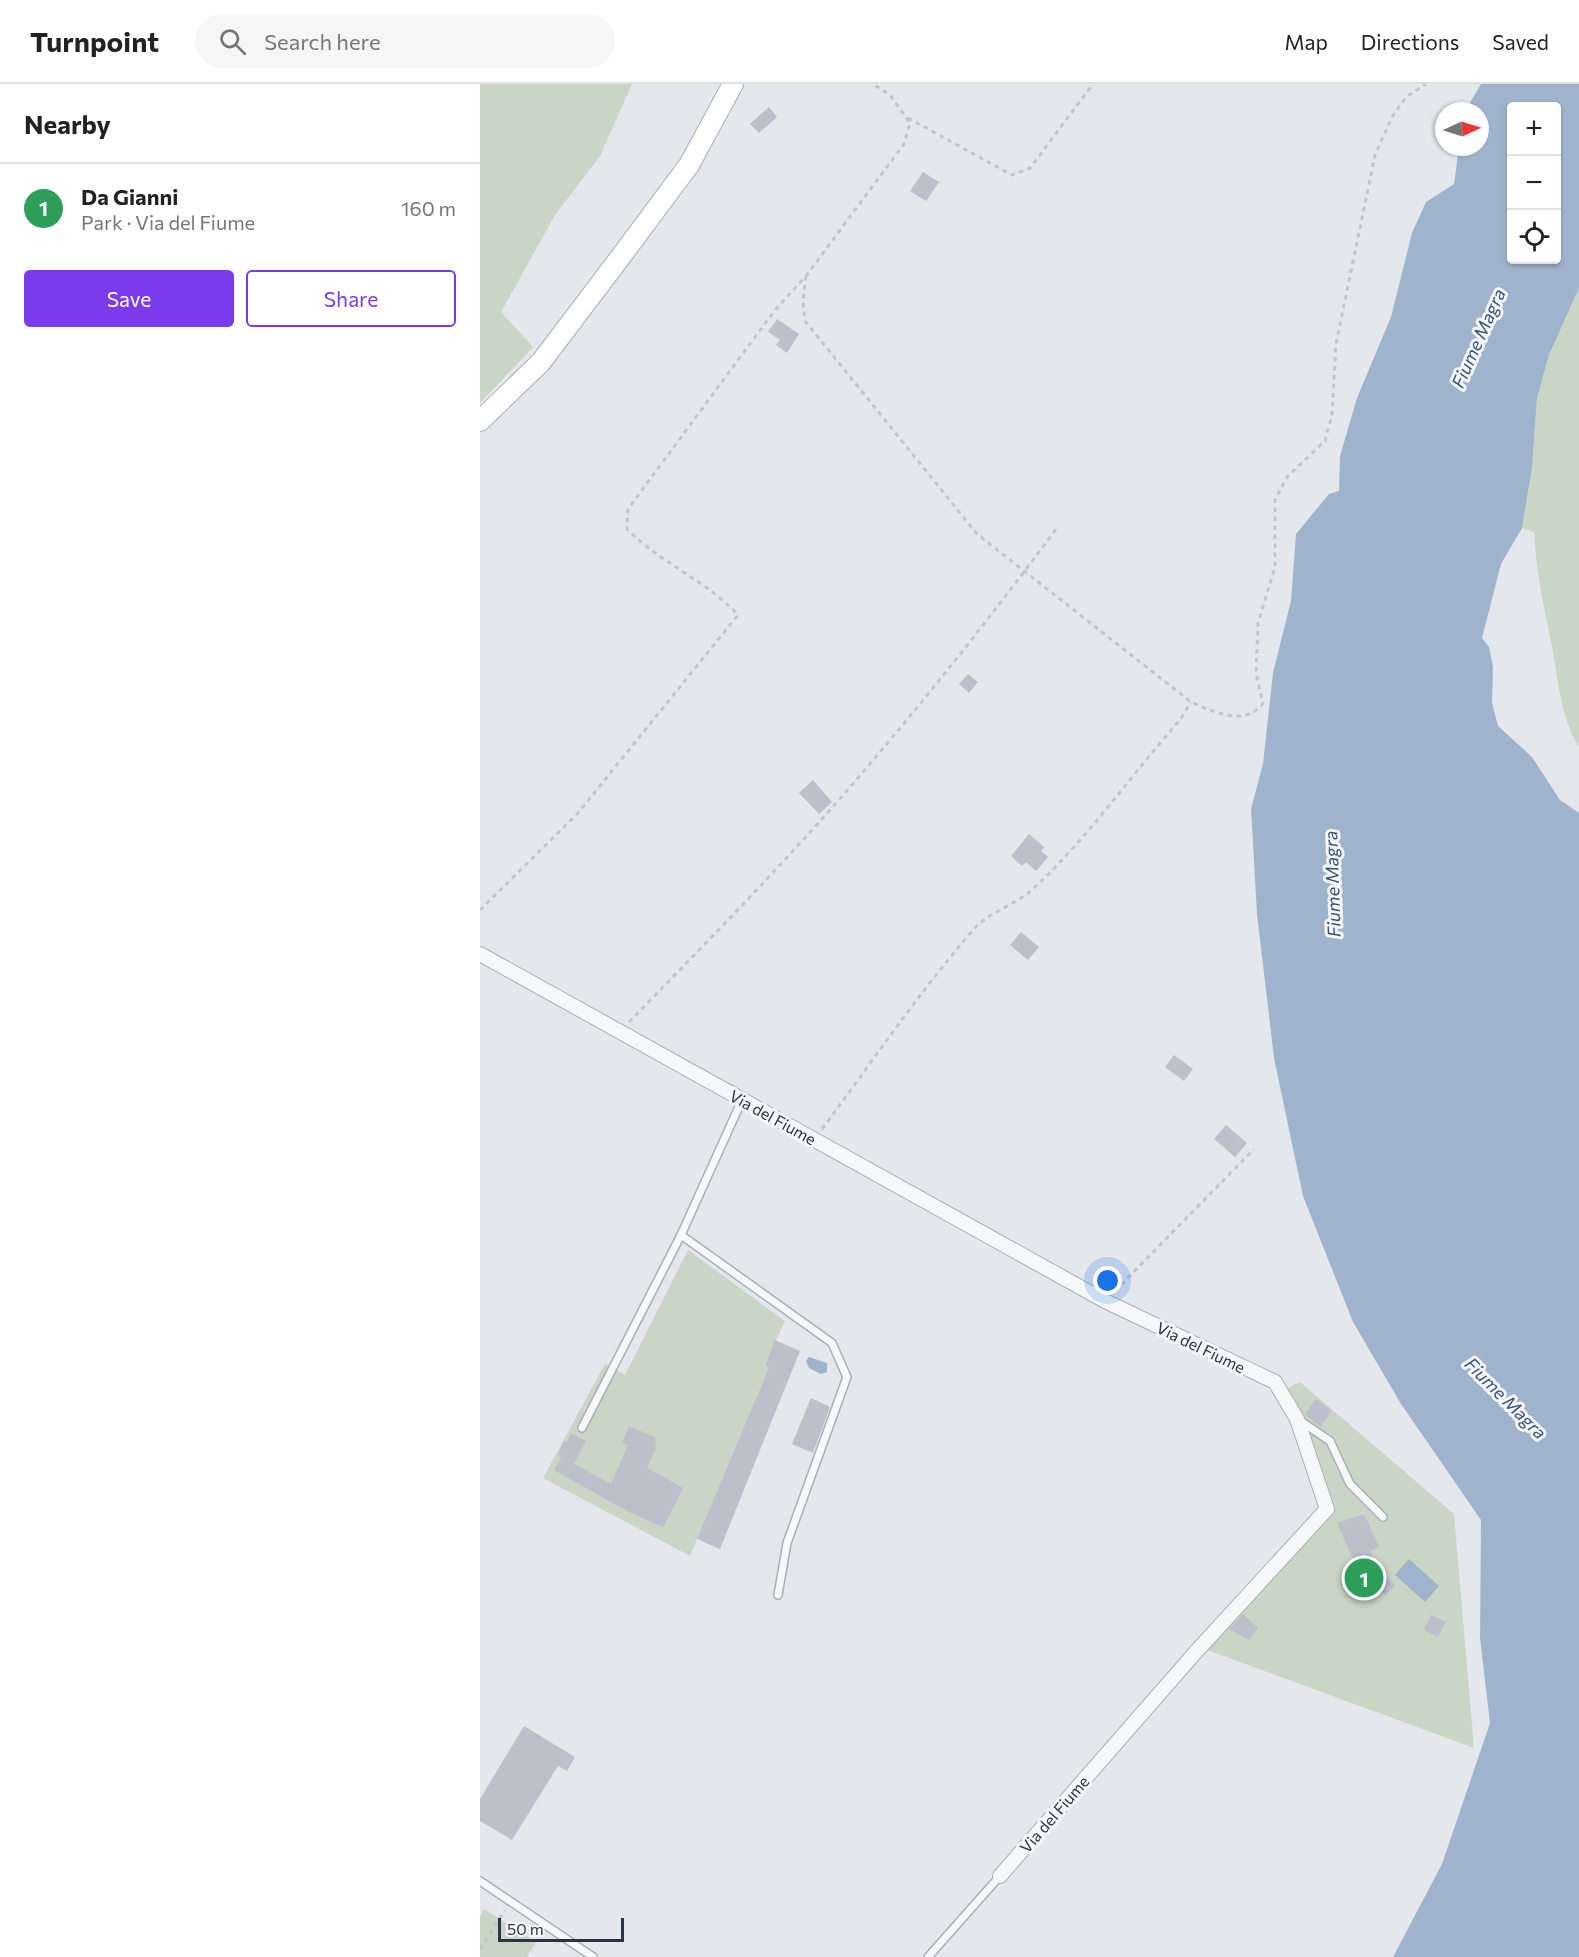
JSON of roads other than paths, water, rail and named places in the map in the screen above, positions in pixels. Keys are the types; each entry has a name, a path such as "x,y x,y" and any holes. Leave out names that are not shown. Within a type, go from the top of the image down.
{"main road":[{"path":"480,421 541,362 622,255 689,165 733,84"}],"street":[{"name":"Via del Fiume","path":"480,954 1105,1300 1275,1382 1297,1419 1328,1509 1194,1654 1000,1876"}],"lane":[{"path":"582,1428 681,1236 742,1099"},
{"path":"681,1236 832,1343 847,1377 808,1477 787,1543 778,1595"},
{"path":"1297,1419 1330,1441 1350,1484 1383,1517"},
{"name":"Via del Fiume","path":"928,1957 1000,1876"},
{"path":"480,1881 510,1904 592,1957"}],"water":[{"name":"Fiume Magra","path":"1481,84 1579,84 1579,288 1549,355 1537,398 1532,468 1522,528 1501,564 1482,638 1489,647 1493,667 1492,703 1498,726 1532,757 1560,800 1579,813 1579,1957 1393,1957 1442,1864 1490,1723 1480,1638 1481,1520 1401,1404 1353,1322 1303,1196 1274,1058 1257,914 1251,809 1263,764 1273,673 1291,601 1296,534 1329,494 1339,491 1340,456 1357,398 1391,317 1412,233 1426,202 1454,184 1458,156 1489,156 1489,102 1470,102"},
{"path":"809,1357 827,1363 827,1372 821,1374 809,1368 806,1361"},
{"path":"1409,1559 1439,1586 1425,1602 1395,1575"}],"place":[{"name":"Da Gianni","path":"1364,1578"}]}
